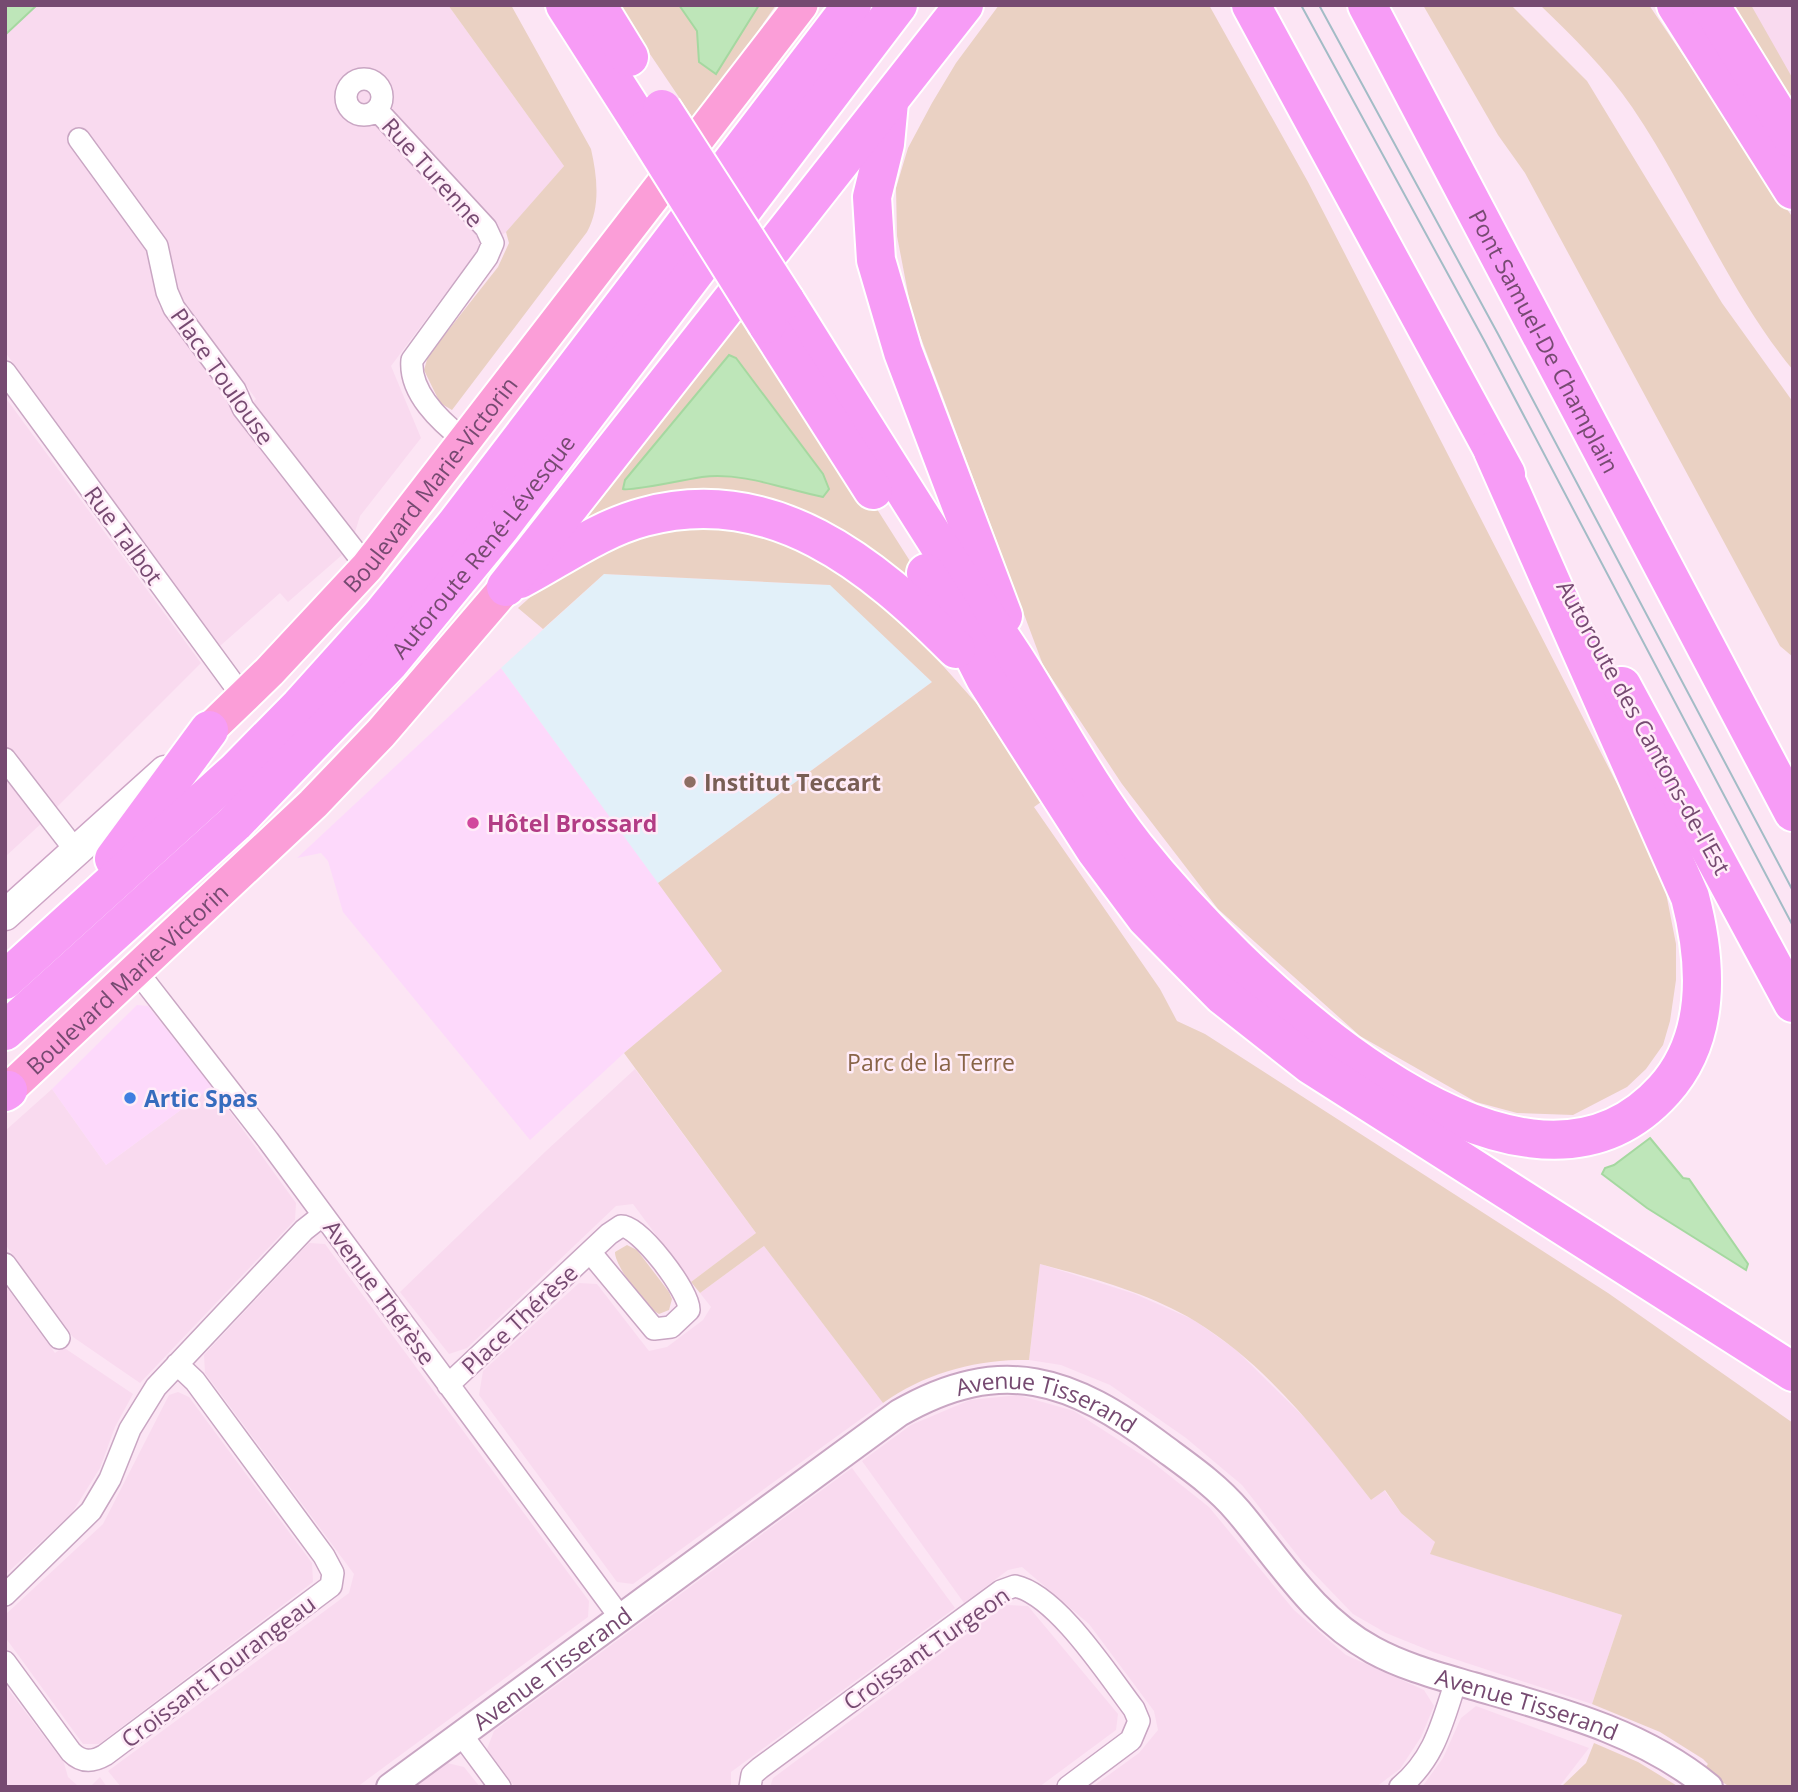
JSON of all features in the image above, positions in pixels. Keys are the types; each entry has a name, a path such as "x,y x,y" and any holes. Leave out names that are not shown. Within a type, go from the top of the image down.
{"highway":[{"path":"565,5 653,119 776,312 1024,674 1087,780 1156,872 1223,946 1321,1031 1432,1105 1494,1133 1535,1141 1568,1141 1614,1128 1651,1104 1670,1084 1695,1033 1703,972 1700,940 1690,897 1493,451 1251,5"},
{"path":"597,5 653,119"},
{"name":"Autoroute René-Lévesque","path":"5,980 250,757 397,598 852,5"},
{"name":"Autoroute René-Lévesque","path":"5,1031 235,823 390,662 500,528 898,5"},
{"path":"506,587 964,5"},
{"name":"Pont Samuel-De Champlain","path":"1367,5 1722,677"},
{"path":"1662,5 1725,84"},
{"path":"1676,5 1793,190"},
{"path":"1710,5 1793,139"},
{"path":"889,101 885,144 872,197 876,260 903,352 1024,674"},
{"path":"776,312 954,617 985,678 1078,825 1130,897 1184,959 1245,1016 1320,1071 1793,1372"},
{"name":"Autoroute des Cantons-de-l'Est","path":"1493,451 1793,1003"},
{"path":"506,587 606,531 645,517 703,510 748,514 812,535 856,560 906,600 985,678"},
{"path":"1722,677 1793,771"},
{"path":"1722,677 1793,812"},
{"path":"62,928 209,730"}],"main road":[{"name":"Boulevard Marie-Victorin","path":"5,915 243,698 367,567 801,5"},
{"name":"Boulevard Marie-Victorin","path":"6,1092 313,804 381,733 506,587"}],"street":[{"name":"Rue Turenne","path":"377,110 486,228 493,243 487,257 412,360 415,380 426,401 445,425 464,440"},
{"name":"Place Toulouse","path":"79,139 157,246 167,292 174,308 236,390 243,408 367,567"},
{"name":"Rue Talbot","path":"5,372 243,698"},
{"path":"5,759 76,851"},
{"name":"Avenue Thérèse","path":"136,970 178,1021 620,1617"},
{"path":"5,1595 91,1511 110,1479 130,1429 148,1399 177,1364 304,1230 323,1215"},
{"name":"Place Thérèse","path":"448,1385 590,1252 615,1230 630,1226 646,1241 685,1295 689,1310 671,1327 654,1329 590,1252"},
{"path":"5,1264 59,1338"},
{"name":"Croissant Tourangeau","path":"5,1662 71,1752 82,1759 92,1761 106,1755 331,1586 333,1573 324,1556 195,1381 177,1364"},
{"name":"Avenue Tisserand","path":"390,1787 899,1413 945,1391 980,1382 1015,1380 1073,1391 1124,1418 1225,1497 1303,1595 1336,1625 1376,1652 1455,1681 1627,1736 1667,1756 1709,1787"},
{"name":"Croissant Turgeon","path":"750,1787 752,1775 760,1768 1001,1591 1015,1586 1034,1594 1070,1626 1133,1709 1139,1721 1131,1740 1068,1787"},
{"path":"1400,1787 1422,1767 1435,1747 1455,1681"},
{"path":"461,1734 500,1787"}],"shaded area":[{"path":"5,5 37,5 5,35"},
{"path":"37,5 448,5 564,166 508,231 478,250 391,366 421,438 360,516 355,532 345,530 250,404 256,399 176,292 168,247 84,131 150,248 159,306 342,555 288,602 280,593 220,646 5,352 5,35"},
{"path":"679,5 759,5 716,74 699,62 697,31"},
{"path":"1750,5 1793,5 1793,79 1761,27"},
{"path":"729,355 736,358 823,474 829,489 823,497 748,479 718,476 623,489 625,480"},
{"path":"5,397 201,663 53,811 5,747"},
{"name":"Institut Teccart","path":"604,574 831,585 932,682 658,883 501,668"},
{"path":"501,668 723,971 624,1053 530,1140 343,912 328,861 321,853 297,858"},
{"path":"5,770 44,821 5,857"},
{"path":"137,1005 148,1006 212,1087 106,1165 52,1089"},
{"path":"635,1069 756,1233 691,1282 633,1204 616,1206 467,1348 449,1354 400,1292"},
{"path":"212,1087 296,1203 295,1220 140,1383 73,1337 5,1244 5,1131 52,1089 106,1165"},
{"path":"1650,1138 1683,1178 1689,1179 1748,1264 1746,1270 1647,1208 1602,1174 1605,1168 1614,1165"},
{"path":"309,1243 325,1244 589,1601 588,1617 357,1787 121,1787 108,1771 349,1593 354,1574 205,1373 204,1355"},
{"path":"764,1246 883,1403 633,1584 617,1582 479,1395 483,1371 579,1283 597,1284 649,1351 667,1347 703,1320 711,1307 700,1293"},
{"path":"1040,1264 1135,1294 1194,1320 1235,1349 1317,1430 1371,1500 1384,1490 1401,1513 1435,1542 1431,1554 1622,1615 1592,1704 1433,1652 1386,1633 1353,1614 1301,1560 1242,1485 1186,1438 1110,1385 1061,1365 1029,1360"},
{"path":"5,1285 55,1353 63,1347 133,1394 115,1427 100,1468 72,1513 5,1575"},
{"path":"178,1392 189,1397 312,1563 313,1582 99,1744 83,1744 5,1637 5,1615 103,1524 169,1395"},
{"path":"1018,1395 1074,1411 1151,1461 1209,1507 1294,1610 1346,1655 1424,1690 1434,1706 1421,1737 1400,1769 1376,1787 1092,1787 1139,1753 1158,1730 1154,1711 1089,1624 1022,1567 1008,1570 964,1603 862,1461 911,1425 970,1400"},
{"path":"852,1468 955,1608 731,1772 731,1787 515,1787 487,1749 494,1731"},
{"path":"1006,1605 1028,1606 1118,1714 1116,1730 1039,1787 770,1787 773,1778"},
{"path":"5,1685 64,1763 68,1777 78,1786 91,1786 100,1777 107,1787 5,1787"},
{"path":"1476,1706 1589,1748 1559,1787 1422,1787 1443,1758 1461,1718"},
{"path":"447,1763 464,1767 480,1787 415,1787"}],"green space":[{"path":"448,5 511,5 591,149 596,191 594,212 587,232 452,410 440,403 424,370 428,356 498,267 509,243 506,232 564,166"},
{"path":"617,5 776,5 695,121"},
{"path":"999,5 1209,5 1308,182 1635,819 1666,893 1676,944 1676,980 1670,1021 1663,1045 1646,1069 1627,1087 1573,1115 1517,1113 1476,1102 1360,1036 1218,909 1122,784 1043,665 912,314 897,236 896,188 908,148 956,63"},
{"path":"1423,5 1511,5 1587,81 1722,303 1793,402 1793,657 1780,646 1525,173 1498,135"},
{"path":"1540,5 1649,5 1793,218 1793,370 1748,307 1653,139 1632,107 1600,66"},
{"path":"1730,5 1751,5 1793,79 1793,105"},
{"path":"746,303 936,602 780,504 574,534 598,485"},
{"name":"Parc de la Terre","path":"673,522 802,539 915,625 936,658 977,704 1041,802 1034,807 1160,989 1177,1021 1205,1034 1608,1293 1793,1423 1793,1787 1730,1787 1703,1770 1708,1764 1703,1759 1660,1732 1592,1704 1622,1615 1430,1554 1435,1542 1401,1513 1385,1490 1371,1500 1291,1402 1246,1358 1195,1321 1159,1302 1040,1264 1029,1360 990,1362 952,1370 916,1383 883,1403 764,1246 700,1293 691,1282 756,1233 624,1053 722,971 658,883 932,682 830,585 604,574 543,629 518,608 570,562"},
{"path":"627,1245 637,1250 669,1292 672,1299 669,1310 659,1314 640,1296 625,1276 615,1252"},
{"path":"1594,1743 1638,1762 1679,1787 1561,1787 1586,1763"}],"tram line":[{"path":"1301,5 1485,342 1793,926"},
{"path":"1319,5 1498,334 1793,891"}],"place":[{"name":"Institut Teccart","path":"690,782"},
{"name":"Hôtel Brossard","path":"473,823"},
{"name":"Artic Spas","path":"130,1098"}]}
